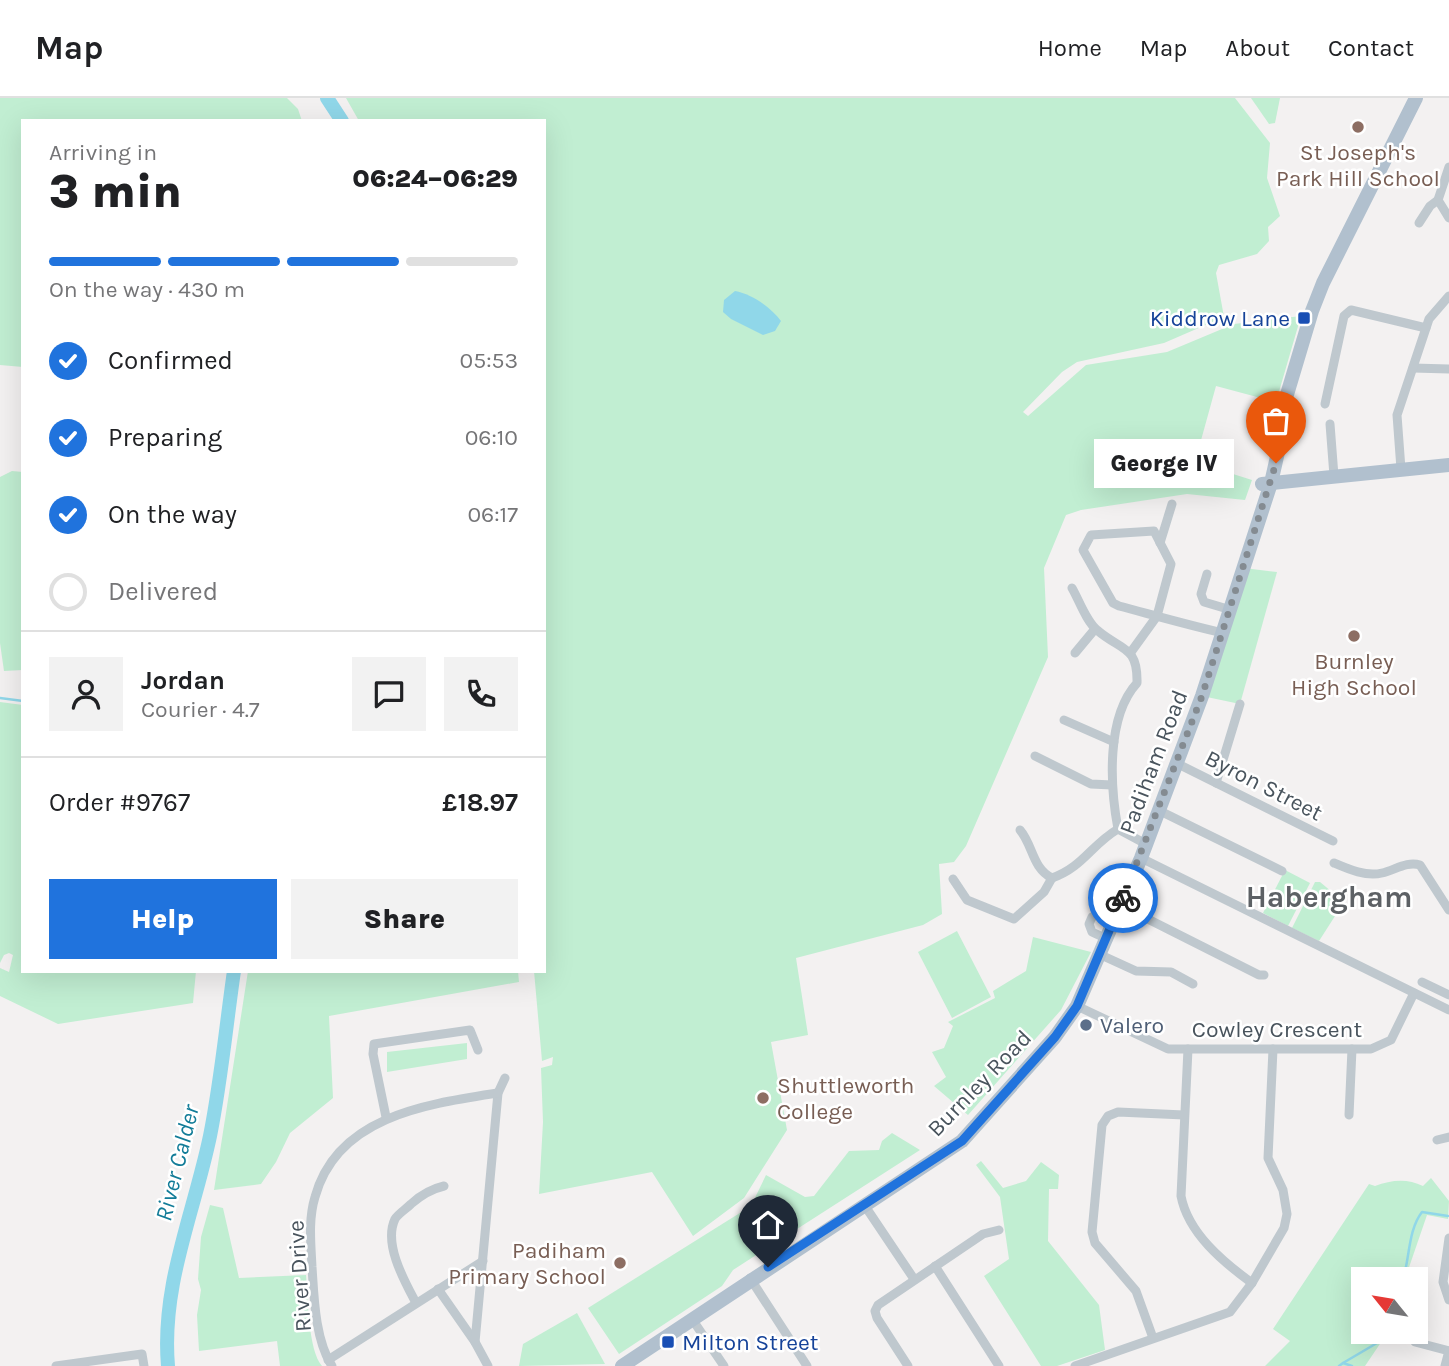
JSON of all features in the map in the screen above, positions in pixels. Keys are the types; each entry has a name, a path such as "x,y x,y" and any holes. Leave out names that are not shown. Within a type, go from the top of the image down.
{"main road":[{"name":"Padiham Road","path":"1077,1006 1101,955 1160,811 1231,610 1281,439 1280,421 1312,312 1323,283 1416,98"},
{"path":"1266,484 1449,465"},
{"name":"Burnley Road","path":"622,1366 750,1278 962,1141 1055,1037 1077,1006"}],"street":[{"path":"1419,223 1430,206 1438,200 1449,167"},
{"path":"1438,200 1449,218"},
{"path":"1401,469 1398,415 1426,328 1437,306 1449,296"},
{"path":"1325,404 1344,316 1351,310 1426,328"},
{"path":"1413,368 1449,369"},
{"path":"1330,424 1334,476"},
{"path":"1160,543 1172,504"},
{"path":"1130,652 1157,616 1171,564 1154,531 1091,536 1083,550 1113,603 1157,616 1223,633"},
{"path":"1207,574 1201,594 1204,602 1231,610"},
{"path":"1072,588 1095,629 1130,652 1137,664 1137,683 1126,694 1114,743 1112,785 1118,829"},
{"path":"1075,653 1095,629"},
{"path":"1216,783 1240,704"},
{"path":"1064,720 1114,743"},
{"path":"1035,757 1091,784 1112,785"},
{"name":"Byron Street","path":"1178,764 1333,841"},
{"path":"1160,811 1282,871"},
{"path":"1118,829 1146,844"},
{"path":"953,880 967,900 1014,919 1044,892 1052,878 1072,871 1103,838 1118,829"},
{"path":"1020,831 1025,836 1030,854 1045,875 1052,878"},
{"path":"1141,858 1449,1010"},
{"path":"1334,863 1351,870 1374,874 1408,864 1420,865 1449,910"},
{"path":"1107,939 1092,932 1089,924 1092,917 1120,905 1259,975 1264,975"},
{"path":"1101,955 1136,971 1171,972 1193,984"},
{"path":"1422,982 1449,995"},
{"name":"Cowley Crescent","path":"1077,1006 1168,1049 1371,1049 1391,1040 1414,993"},
{"path":"386,1117 373,1054 374,1044 470,1030 478,1050"},
{"path":"1188,1049 1183,1208 1221,1260 1252,1283"},
{"path":"1075,1366 1230,1312 1252,1283 1284,1228 1287,1214 1283,1190 1271,1171 1268,1158 1273,1049"},
{"path":"1349,1115 1353,1049"},
{"path":"475,1342 498,1093 505,1078"},
{"name":"River Drive","path":"330,1363 317,1316 313,1275 311,1217 323,1176 341,1151 360,1132 386,1117 458,1099 498,1093"},
{"path":"1153,1338 1136,1291 1095,1243 1092,1232 1102,1125 1108,1116 1118,1112 1184,1115"},
{"path":"1437,1140 1448,1133"},
{"path":"416,1303 399,1267 392,1231 396,1218 419,1197 433,1188 444,1186"},
{"path":"865,1206 914,1279"},
{"path":"908,1366 875,1311 884,1299 914,1279 983,1234 999,1230"},
{"path":"1449,1238 1443,1282 1449,1300"},
{"path":"330,1363 416,1303 483,1261"},
{"path":"935,1266 999,1366"},
{"path":"750,1278 807,1366"},
{"path":"438,1289 475,1342 488,1366"},
{"path":"692,1319 724,1366"},
{"path":"1423,1344 1449,1351 1445,1366"},
{"path":"56,1366 142,1354 144,1366"}],"green space":[{"path":"0,98 287,98 298,109 301,119 21,119 21,367 0,365"},
{"path":"346,98 1235,98 1270,143 1267,178 1280,216 1268,227 1269,241 1257,254 1219,265 1216,273 1224,317 1164,343 1077,362 1062,372 1023,412 1028,416 1086,365 1167,352 1234,324 1301,316 1276,402 1216,386 1195,462 1252,480 1245,500 1187,494 1081,510 1066,515 1044,568 1048,657 966,846 954,862 939,864 942,914 923,925 796,958 808,1035 771,1042 787,1130 744,1198 693,1236 652,1172 539,1194 543,1122 541,1068 552,1065 553,1057 542,1061 534,973 546,973 546,119 358,119"},
{"path":"1251,98 1280,98 1275,123 1269,124"},
{"path":"12,471 21,472 21,670 4,671 0,643 0,477"},
{"path":"1244,568 1277,572 1240,704 1202,696"},
{"path":"0,702 21,705 21,973 196,973 193,1003 58,1024 0,996 0,968 9,972 13,955 4,955 0,963"},
{"path":"1285,870 1310,883 1288,926 1263,913"},
{"path":"1315,882 1320,882 1344,902 1319,941 1292,928"},
{"path":"957,931 991,997 952,1018 918,952"},
{"path":"1033,937 1091,952 1061,1010 968,1115 934,1086 946,1077 932,1052 944,1048 953,1026 948,1022 995,998 993,991 1026,971"},
{"path":"248,973 518,973 519,982 329,1016 333,1098 290,1133 276,1162 261,1184 214,1190"},
{"path":"467,1043 467,1059 387,1072 387,1052"},
{"path":"892,1133 920,1150 733,1270 722,1286 619,1354 588,1308 751,1206 766,1175 805,1197 814,1196 849,1151 879,1150 882,1141"},
{"path":"981,1161 1003,1188 1026,1181 1041,1162 1059,1175 1058,1189 1049,1189 1048,1241 1099,1305 1105,1350 1057,1366 1041,1366 984,1276 1009,1259 1000,1197 976,1165"},
{"path":"1431,1178 1449,1201 1448,1219 1427,1215 1409,1267 1351,1267 1351,1344 1380,1344 1365,1366 1265,1366 1290,1341 1273,1329 1369,1184 1375,1186 1405,1181 1423,1186"},
{"path":"210,1205 223,1208 239,1278 306,1275 311,1336 322,1366 280,1366 277,1341 199,1351 197,1315 201,1290 198,1279 201,1237"},
{"path":"577,1313 605,1364 519,1366 523,1344"}],"water":[{"path":"735,291 754,298 777,316 781,321 775,331 763,335 723,312 724,300"}],"waterway":[{"name":"River Calder","path":"327,98 341,119"},
{"path":"0,698 21,701"},
{"name":"River Calder","path":"168,1366 169,1307 180,1250 210,1136 234,973"},
{"path":"1406,1267 1412,1235 1422,1212 1448,1216"},
{"path":"1343,1363 1375,1344"},
{"path":"1339,1366 1343,1363 1352,1366"}],"way so far":[{"path":"1123,898 1178,764 1202,696 1276,463"}],"place":[{"name":"St Joseph's Park Hill School","path":"1358,127"},
{"name":"Kiddrow Lane","path":"1304,318"},
{"name":"George IV","path":"1276,463"},
{"name":"Burnley High School","path":"1354,636"},
{"name":"Valero","path":"1086,1025"},
{"name":"Shuttleworth College","path":"763,1098"},
{"name":"Padiham Primary School","path":"620,1263"},
{"name":"Milton Street","path":"668,1342"}],"district":[{"name":"Habergham","path":"1329,897"}],"route":[{"path":"768,1267 962,1141 1055,1037 1077,1006 1123,898"}]}
